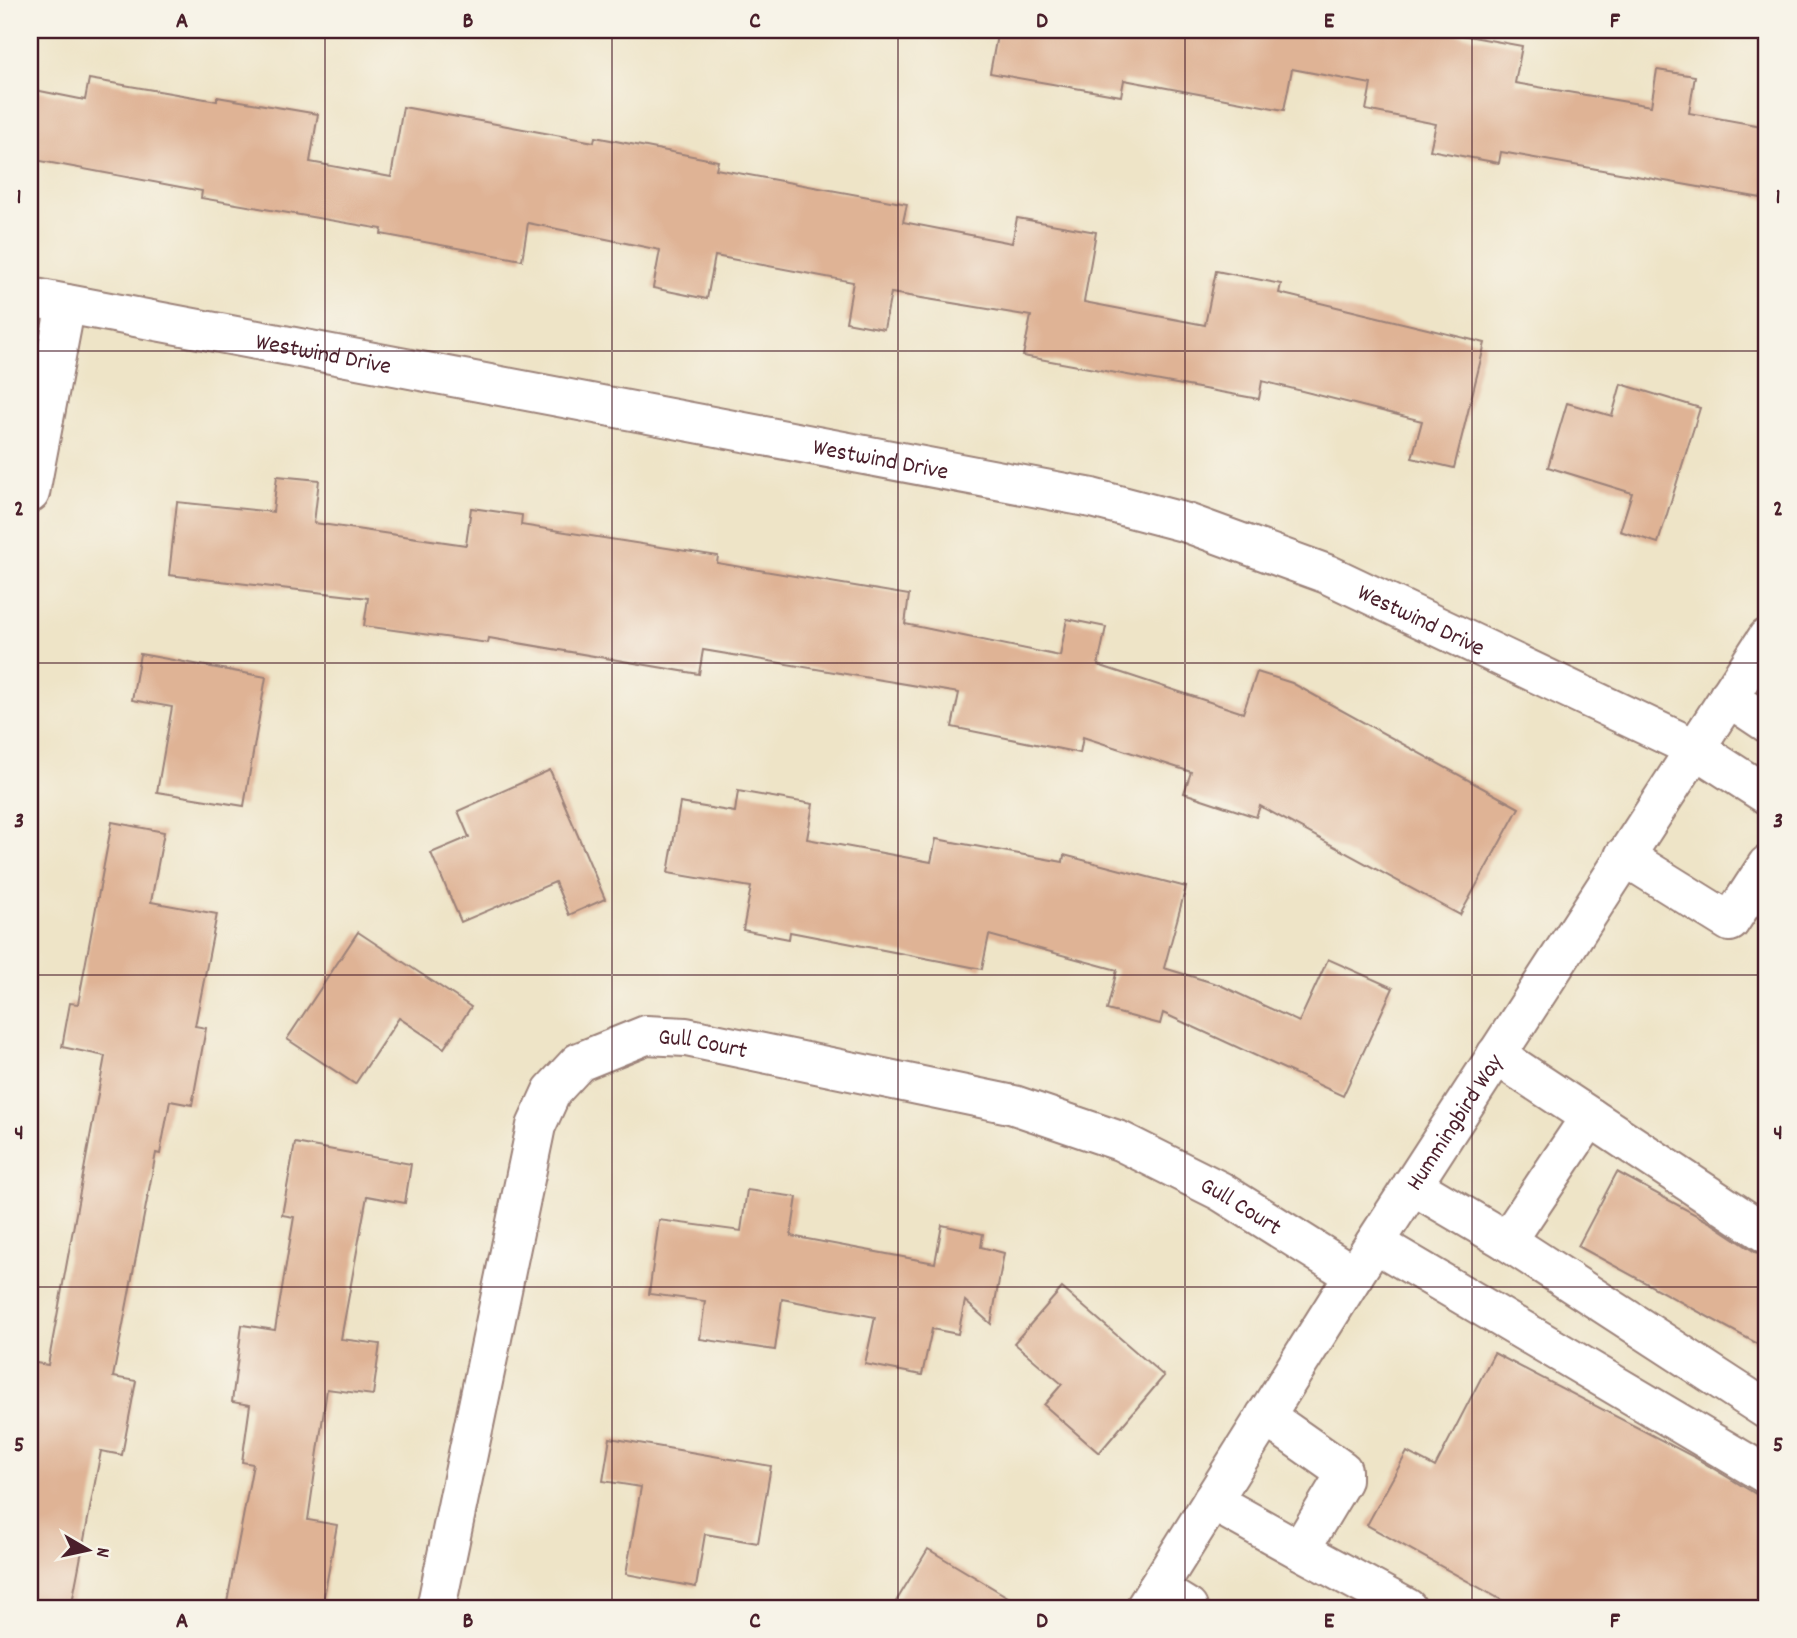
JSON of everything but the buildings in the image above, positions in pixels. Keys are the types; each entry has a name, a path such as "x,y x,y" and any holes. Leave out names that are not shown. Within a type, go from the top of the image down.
{"street":[{"path":"30,493 48,300"},
{"name":"Westwind Drive","path":"48,300 1092,498 1187,523 1327,574 1555,680 1694,748 1767,795"},
{"name":"Hummingbird Way","path":"1164,1602 1212,1501 1265,1416 1767,638"},
{"path":"1728,697 1767,723"},
{"path":"1624,856 1730,922 1767,864"},
{"name":"Gull Court","path":"436,1608 536,1126 552,1091 579,1062 646,1035 686,1037 1014,1105 1120,1141 1220,1191 1354,1275"},
{"path":"1496,1055 1767,1234"},
{"path":"1507,1241 1590,1116"},
{"path":"1412,1185 1507,1241 1767,1410"},
{"path":"1375,1243 1767,1475"},
{"path":"1265,1416 1342,1470 1342,1480 1300,1550"},
{"path":"1212,1501 1407,1608"}]}
